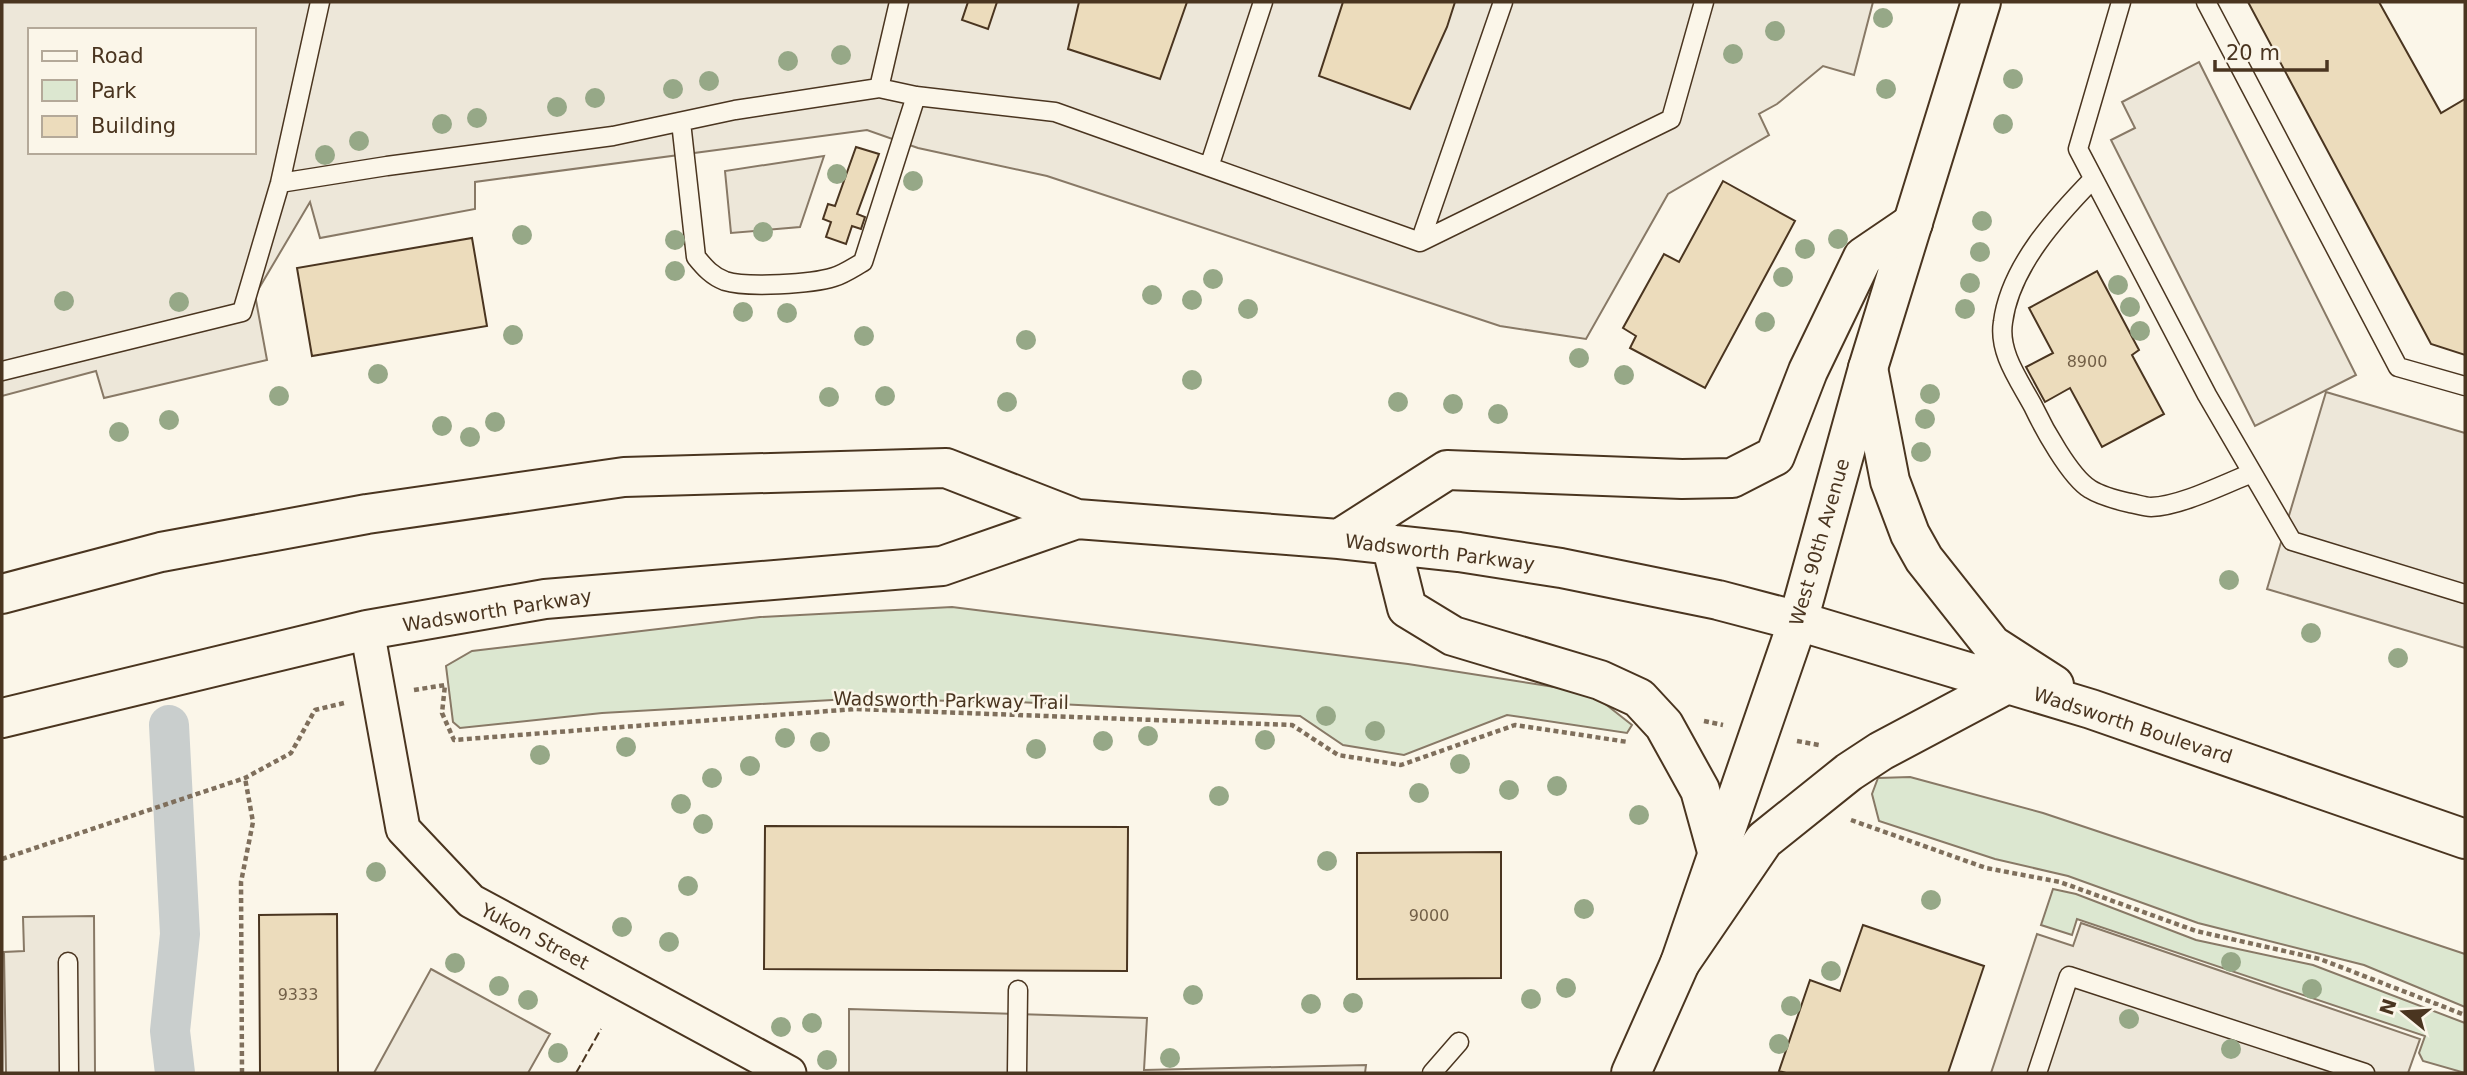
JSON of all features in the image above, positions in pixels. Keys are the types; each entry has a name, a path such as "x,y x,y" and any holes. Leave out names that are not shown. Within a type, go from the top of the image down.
{"main road":[{"name":"West 90th Avenue","path":"1631,1073 1679,963 1798,621 1868,368 1981,2"},
{"path":"1339,539 1447,470 1682,479 1732,478 1774,456 1808,371 1863,257 1913,223"},
{"path":"1868,368 1890,481 1910,534 1924,559 1992,645 2091,709"},
{"name":"Wadsworth Parkway","path":"2,594 161,552 368,514 624,477 946,468 1077,519 1339,539 1459,552 1561,568 1718,600 1798,621"},
{"name":"Wadsworth Parkway","path":"2,718 367,630 545,598 942,566 1077,519"},
{"path":"1391,544 1407,608 1453,636 1600,680 1639,698 1664,725 1700,790 1718,855"},
{"name":"Wadsworth Boulevard","path":"1798,621 2091,709 2465,839"},
{"path":"1679,963 1764,840 1849,772 1881,751 2007,684"}],"street":[{"name":"Yukon Street","path":"367,630 403,829 471,901 789,1073"}],"lane":[{"path":"2,371 242,312 280,183 320,2"},
{"path":"879,88 899,2"},
{"path":"1209,167 1263,2"},
{"path":"1420,242 1503,2"},
{"path":"280,183 612,136 735,110 879,88 916,96 1055,112 1420,242 1671,119 1704,2"},
{"path":"2121,2 2078,149 2207,395 2291,541 2465,594"},
{"path":"2206,2 2398,367 2465,386"},
{"path":"681,122 696,257 709,273 727,282 806,282 836,277 863,262 916,96"},
{"path":"2093,179 2056,217 2040,239 2011,291 2002,322 2003,348 2043,425 2066,462 2088,488 2123,501 2151,507 2186,499 2252,473"},
{"path":"68,962 69,1073"},
{"path":"2038,1073 2069,976 2365,1073"},
{"path":"1017,1073 1018,990"},
{"path":"1432,1073 1459,1042"}],"path":[{"name":"Wadsworth Parkway Trail","path":"2,859 245,778 291,753 315,710 379,694 445,685 442,713 454,740 855,709 1292,725 1338,755 1401,765 1515,725 1638,744"},
{"path":"242,1073 241,883 253,822 245,778"},
{"path":"1849,819 1986,868 2060,882 2196,931 2320,960 2465,1015"}],"green space":[{"path":"952,607 1408,664 1580,691 1599,699 1632,725 1627,733 1507,715 1404,755 1343,745 1300,716 1017,702 850,699 602,713 460,728 453,722 446,666 472,651 760,617"},
{"path":"1910,777 2043,813 2465,954 2465,1007 2364,965 2198,923 2068,876 1995,859 1879,821 1872,794 1878,778"},
{"path":"2053,889 2076,894 2196,940 2313,965 2465,1023 2465,1073 2423,1061 2419,1053 2425,1036 2077,919 2072,935 2041,925"}],"shaded area":[{"path":"2,2 1873,2 1854,75 1823,66 1777,104 1759,114 1769,135 1668,194 1586,339 1500,326 1047,176 918,148 867,130 475,182 475,209 320,238 310,202 255,295 267,360 104,398 96,371 2,396"},
{"path":"2199,62 2356,375 2255,426 2111,140 2135,128 2122,102"},
{"path":"824,156 800,227 731,233 725,171"},
{"path":"2326,392 2465,433 2465,648 2267,589"},
{"path":"94,916 95,1073 6,1073 4,952 24,951 23,917"},
{"path":"2081,923 2420,1039 2408,1073 1991,1073 2037,934 2073,946"},
{"path":"431,969 550,1034 528,1073 374,1073"},
{"path":"849,1009 1147,1018 1144,1070 1366,1065 1365,1073 849,1073"}],"building":[{"path":"968,2 997,2 988,29 962,20"},
{"path":"1079,2 1187,2 1160,79 1068,49"},
{"path":"1343,2 1455,2 1447,27 1410,109 1319,76"},
{"path":"2248,2 2379,2 2441,113 2465,99 2465,355 2431,344"},
{"path":"856,147 879,154 857,214 865,217 861,229 852,226 846,244 826,237 831,222 823,219 828,204 835,206"},
{"path":"1723,181 1795,221 1705,388 1630,348 1636,336 1623,328 1664,254 1679,262"},
{"path":"472,238 487,326 312,356 297,268"},
{"path":"2097,271 2139,350 2132,355 2164,414 2102,447 2070,388 2045,402 2026,367 2053,353 2029,308"},
{"path":"765,826 1128,827 1127,971 764,969"},
{"path":"1501,852 1501,978 1357,979 1357,853"},
{"path":"337,914 338,1073 260,1073 259,915"},
{"path":"1863,925 1984,966 1948,1073 1779,1071 1810,980 1840,991"}],"waterway":[{"path":"169,725 180,934 170,1031 175,1073"}],"fence":[{"path":"576,1073 601,1029"}]}
